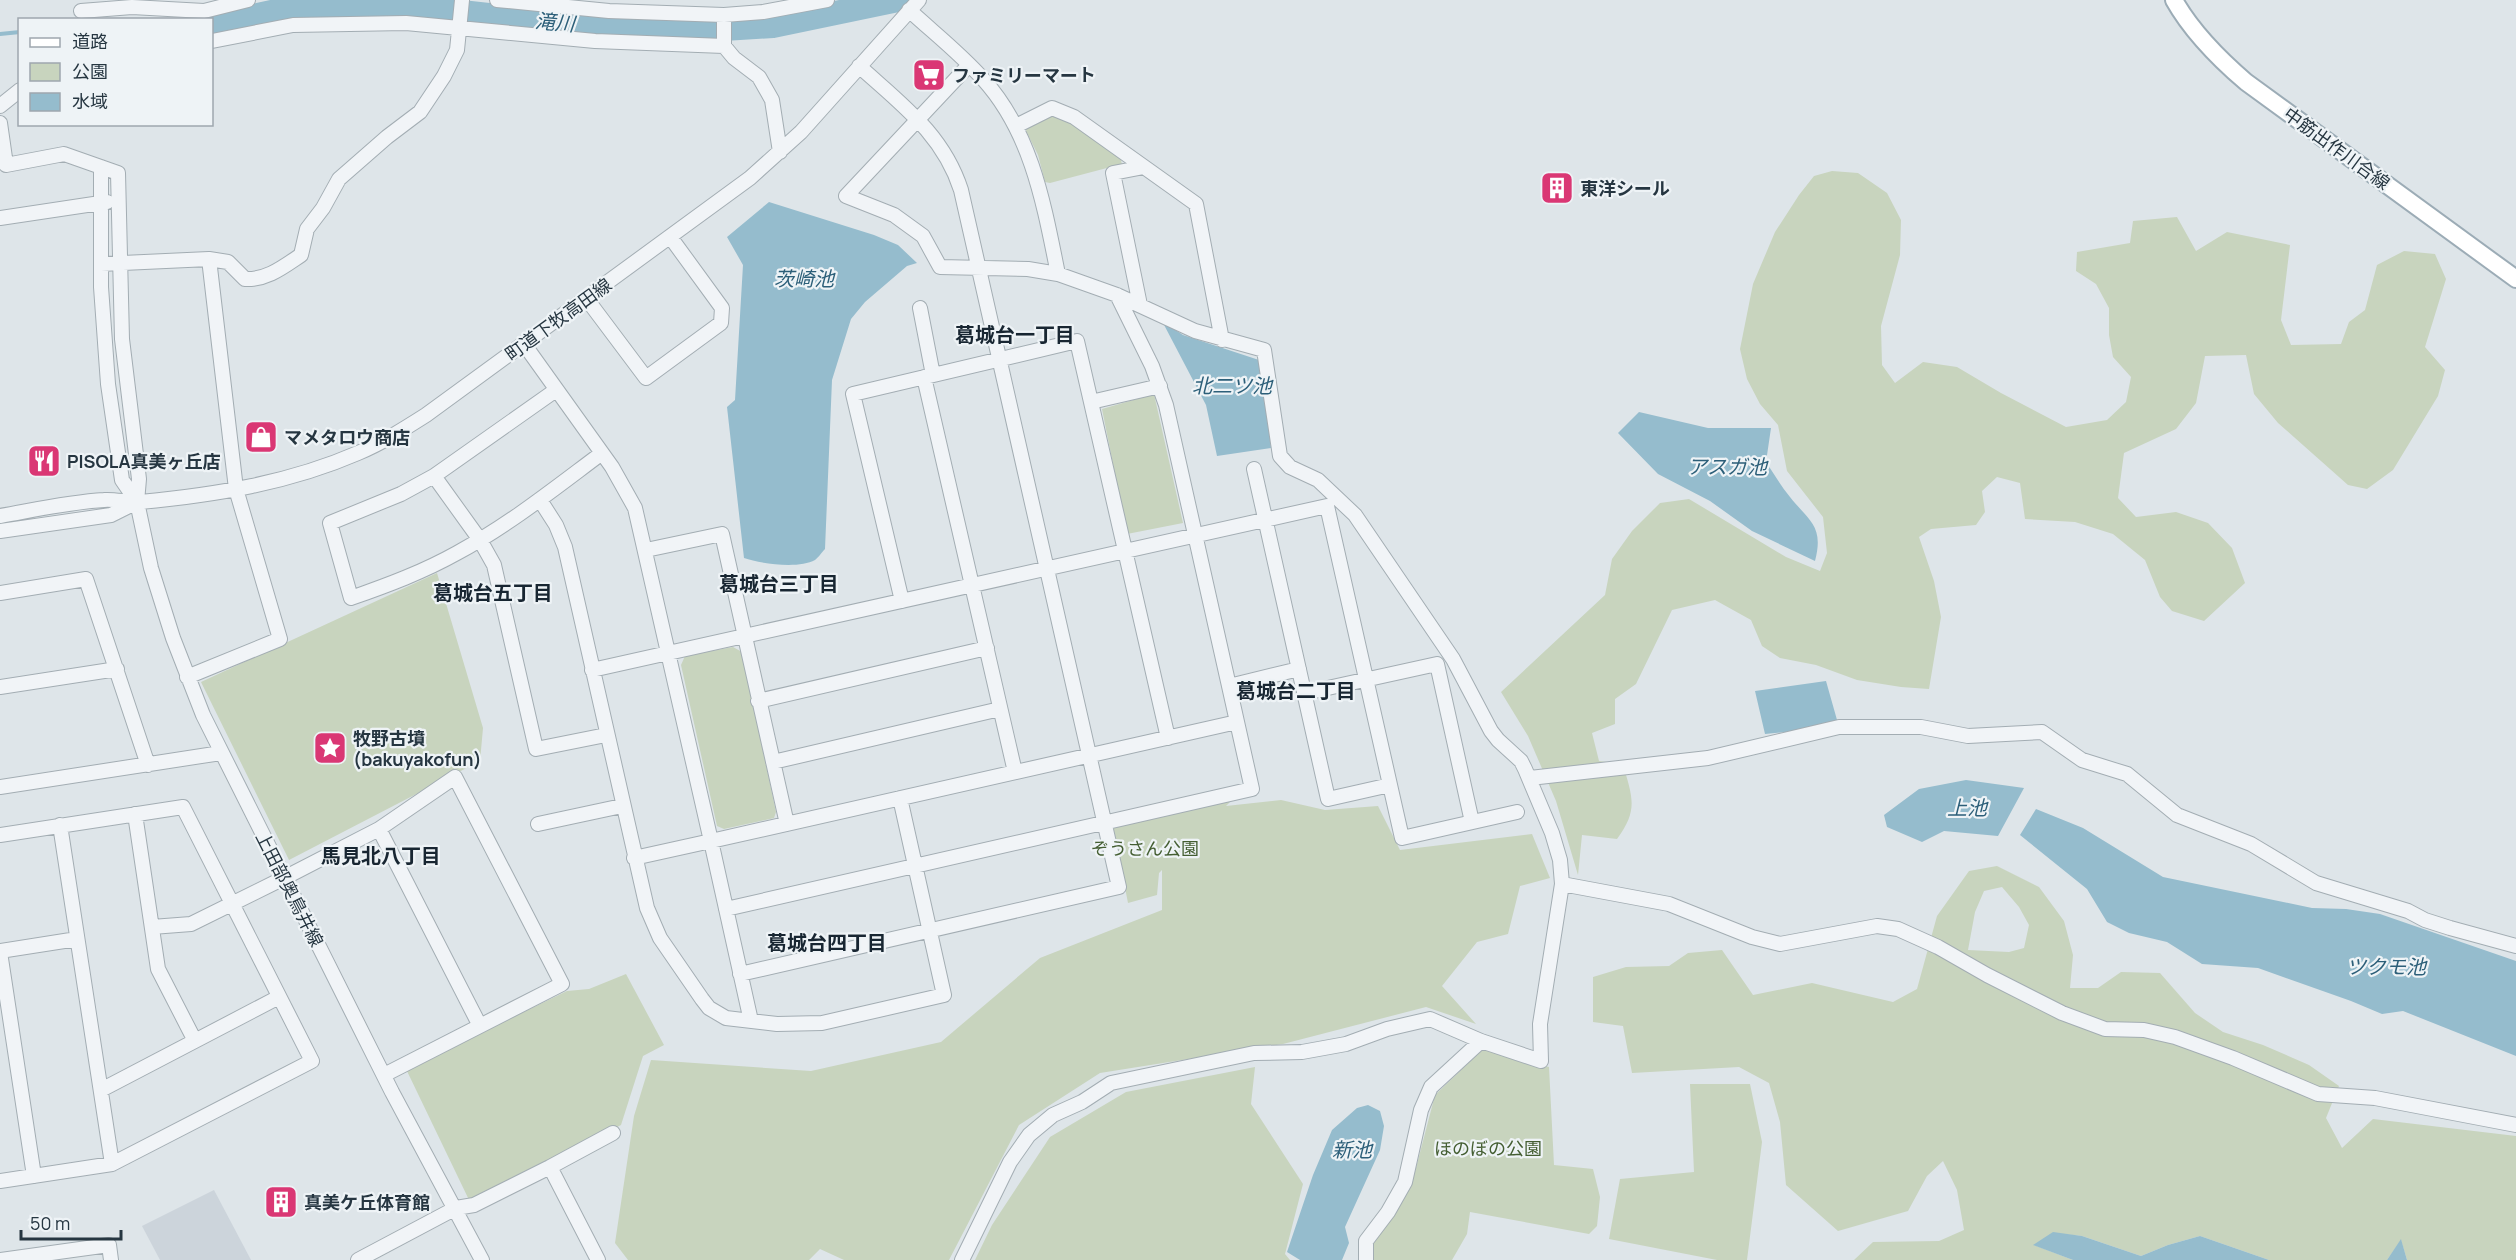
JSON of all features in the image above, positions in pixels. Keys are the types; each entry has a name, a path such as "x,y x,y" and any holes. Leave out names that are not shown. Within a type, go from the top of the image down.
{"main road":[{"name":"中筋出作川合線","path":"2174,0 2191,27 2208,47 2246,82 2516,279"}],"street":[{"path":"80,10 100,8 144,14 204,11 248,0"},
{"path":"101,264 209,259 228,262 244,279 256,279 274,273 301,255 307,229 323,208 339,179 420,112 448,68 457,50 462,0"},
{"path":"497,0 609,11 724,15 764,12 826,0"},
{"name":"町道下牧高田線","path":"137,502 236,489 310,472 360,453 426,415 750,178 801,132 919,0"},
{"path":"909,10 969,65 996,94 1016,126 1036,173 1058,274"},
{"path":"724,15 724,46 734,58 759,77 766,87 775,114 780,152"},
{"path":"213,41 293,25 406,23 595,41 724,46"},
{"path":"962,1260 1010,1162 1029,1135 1053,1115 1082,1102 1111,1083 1254,1053 1302,1052 1346,1044 1387,1029 1430,1019 1481,1041 1541,1061 1540,1024 1562,884 1556,846 1530,778 1521,762 1491,731 1453,658 1355,515 1318,480 1284,463 1278,448 1264,350 1222,340 1171,321 1118,295 1058,274 1028,269 980,266 940,267 923,236 894,215 846,196 969,65"},
{"path":"740,974 1119,887 980,266 955,171 934,136 859,66"},
{"path":"0,106 18,92"},
{"path":"1016,126 1052,108 1074,117 1196,204 1222,340"},
{"path":"0,123 6,165 64,154 118,173 122,339 139,479 137,502"},
{"path":"100,167 104,347 122,480 137,502"},
{"path":"1140,305 1113,173 1144,167"},
{"path":"0,218 118,200"},
{"path":"586,298 646,378 721,323 722,308 671,238"},
{"path":"187,677 280,639 236,489 209,259"},
{"path":"726,909 1252,789 1160,386 1118,295"},
{"path":"920,308 929,376 1015,772"},
{"path":"902,602 853,393 1077,341 1168,738"},
{"path":"524,344 628,493 646,550 751,1021"},
{"path":"1091,402 1160,386"},
{"path":"556,390 434,476 401,494 330,523 351,598 411,576 480,540 540,500 602,453"},
{"path":"1254,469 1328,799 1390,785"},
{"path":"434,476 480,540 494,565 536,749 606,735"},
{"path":"0,516 105,500 137,502"},
{"path":"540,500 561,536 645,901 653,923 702,999 717,1014 751,1021 822,1023 944,995 900,798"},
{"path":"0,531 111,515 137,502"},
{"name":"上田部奥鳥井線","path":"137,502 151,568 187,677 221,753 384,1075 482,1260"},
{"path":"592,670 1327,506 1402,837 1517,812"},
{"path":"646,550 722,534 743,637 787,824"},
{"path":"0,592 86,579 148,765"},
{"path":"758,701 987,648"},
{"path":"1305,693 1437,664 1472,822"},
{"path":"0,687 117,669"},
{"path":"1229,686 1299,669"},
{"path":"773,762 1000,709"},
{"path":"634,858 1237,722"},
{"path":"1530,778 1708,758 1839,727 1922,727 1968,736 2042,732 2082,760 2127,774 2177,815 2251,844 2316,883 2408,911 2425,920 2450,928 2516,946"},
{"path":"0,787 221,753"},
{"path":"152,927 191,924 284,878 379,829 455,777 562,984 384,1075"},
{"path":"538,824 622,806"},
{"path":"0,835 183,807 312,1061 112,1164 0,1181"},
{"path":"135,814 158,969 195,1041"},
{"path":"60,825 112,1164"},
{"path":"379,829 480,1026"},
{"path":"1562,884 1669,904 1752,937 1780,944 1877,926 1898,929 1938,947 2062,1013 2105,1029 2144,1030 2175,1037 2233,1058 2318,1094 2387,1100 2516,1125"},
{"path":"34,1176 0,952 77,939"},
{"path":"101,1090 279,997"},
{"path":"1366,1260 1366,1241 1388,1212 1405,1182 1421,1110 1431,1087 1481,1041"},
{"path":"361,1259 456,1208 474,1204 613,1133"},
{"path":"550,1167 598,1260"},
{"path":"1,1260 109,1245 111,1260"}],"shaded area":[{"path":"214,1190 251,1260 160,1260 142,1226"}],"green space":[{"path":"1052,112 1072,122 1120,157 1122,164 1050,183 1045,182 1038,155 1026,131 1027,125"},
{"path":"1832,171 1858,173 1887,193 1901,220 1900,255 1881,326 1882,365 1895,383 1923,362 1957,367 2066,427 2107,420 2126,402 2131,377 2113,357 2109,335 2109,308 2096,284 2076,271 2077,252 2130,243 2133,221 2177,217 2196,251 2227,232 2290,245 2281,320 2291,345 2341,344 2349,322 2365,310 2377,265 2404,251 2435,254 2446,279 2425,347 2445,370 2438,396 2393,470 2367,489 2348,485 2278,423 2254,394 2246,355 2205,356 2196,403 2176,429 2124,453 2118,498 2136,517 2176,512 2208,523 2232,548 2245,583 2204,621 2172,611 2160,597 2145,560 2113,534 2075,522 2025,519 2020,483 1997,477 1982,491 1985,512 1976,525 1931,529 1919,537 1934,581 1941,617 1929,689 1857,680 1816,665 1780,658 1762,646 1751,620 1715,600 1672,610 1636,684 1615,699 1615,724 1592,733 1599,761 1623,764 1632,803 1624,829 1617,839 1582,835 1578,875 1556,801 1528,736 1501,692 1605,595 1612,559 1632,531 1660,503 1689,499 1786,557 1820,571 1827,553 1823,517 1787,471 1778,425 1760,404 1747,379 1740,349 1753,284 1775,232 1814,176"},
{"path":"1154,394 1183,523 1127,534 1102,409"},
{"path":"437,573 483,728 480,761 289,860 201,682"},
{"path":"733,647 742,652 776,812 774,818 724,829 717,826 681,665 685,656"},
{"name":"ぞうさん公園","path":"1232,800 1226,806 1281,800 1325,810 1378,806 1400,850 1532,834 1550,878 1520,886 1508,934 1477,942 1442,986 1476,1024 1426,1007 1283,1044 1100,1073 1019,1125 949,1260 844,1260 820,1249 809,1260 628,1260 615,1243 634,1116 651,1060 811,1071 941,1042 1040,958 1162,910 1162,870 1159,873 1157,895 1128,903 1113,827"},
{"path":"1997,866 2039,887 2064,921 2073,955 2070,988 2098,988 2121,972 2160,973 2195,1013 2223,1032 2263,1045 2309,1065 2339,1086 2326,1118 2342,1148 2373,1119 2516,1136 2516,1260 2407,1260 2401,1240 2387,1260 2269,1260 2200,1236 2141,1256 2082,1236 2053,1233 2034,1245 2073,1260 1854,1260 1873,1242 1939,1241 1964,1230 1957,1190 1943,1161 1927,1176 1908,1211 1838,1231 1786,1185 1780,1122 1769,1083 1739,1067 1632,1073 1623,1026 1593,1022 1593,977 1626,967 1669,966 1688,953 1722,950 1753,995 1812,983 1893,1002 1917,989 1937,916 1969,871","holes":["2002,887 2019,907 2029,925 2024,948 2009,952 1968,950 1975,912 1984,891"]},
{"path":"626,974 664,1045 643,1056 621,1125 470,1202 406,1069 567,991 589,989"},
{"name":"ほのぼの公園","path":"1483,1049 1549,1067 1554,1165 1593,1169 1600,1197 1597,1226 1589,1234 1470,1212 1467,1234 1452,1260 1372,1260 1372,1246 1411,1187 1435,1095"},
{"path":"1255,1067 1251,1104 1303,1184 1285,1254 1290,1260 975,1260 992,1225 1050,1137 1126,1092"},
{"path":"1690,1084 1750,1084 1762,1142 1747,1260 1717,1260 1609,1239 1620,1179 1694,1172"}],"water":[{"name":"茨崎池","path":"769,202 874,235 898,245 917,263 907,266 865,302 851,319 832,380 825,549 815,560 790,565 770,564 744,558 727,407 735,400 743,265 727,237"},
{"name":"北二ツ池","path":"1162,321 1183,335 1262,361 1271,448 1217,456 1206,405"},
{"name":"アスガ池","path":"1639,412 1708,428 1771,428 1766,462 1813,525 1818,540 1815,561 1752,531 1710,501 1658,474 1618,433"},
{"path":"1826,681 1839,727 1765,734 1755,691"},
{"name":"上池","path":"1966,780 2024,788 1998,836 1944,831 1922,842 1887,827 1884,815 1919,789"},
{"name":"ツクモ池","path":"2036,809 2083,828 2163,877 2312,908 2346,909 2380,914 2516,961 2516,1056 2403,1011 2382,1014 2258,968 2202,964 2167,942 2129,933 2107,922 2087,889 2020,835"},
{"name":"新池","path":"1368,1105 1380,1111 1384,1126 1380,1150 1345,1227 1349,1243 1342,1260 1300,1260 1287,1252 1313,1175 1332,1130 1357,1108"},
{"path":"2053,1232 2082,1236 2141,1256 2200,1236 2269,1260 2073,1260 2033,1245"},
{"path":"2401,1239 2407,1260 2387,1260"}],"waterway":[{"name":"滝川","path":"213,25 276,11 387,7 426,8 579,25 708,30 773,26 898,0"},
{"name":"滝川","path":"0,34 18,32"}],"place":[{"name":"ファミリーマート","path":"929,75"},
{"name":"東洋シール","path":"1557,188"},
{"name":"マメタロウ商店","path":"261,437"},
{"name":"PISOLA真美ヶ丘店","path":"44,461"},
{"name":"牧野古墳 (bakuyakofun)","path":"330,748"},
{"name":"真美ケ丘体育館","path":"281,1202"}],"district":[{"name":"葛城台一丁目","path":"1015,334"},
{"name":"葛城台三丁目","path":"779,583"},
{"name":"葛城台五丁目","path":"493,592"},
{"name":"葛城台二丁目","path":"1296,690"},
{"name":"馬見北八丁目","path":"381,855"},
{"name":"葛城台四丁目","path":"827,942"}]}
